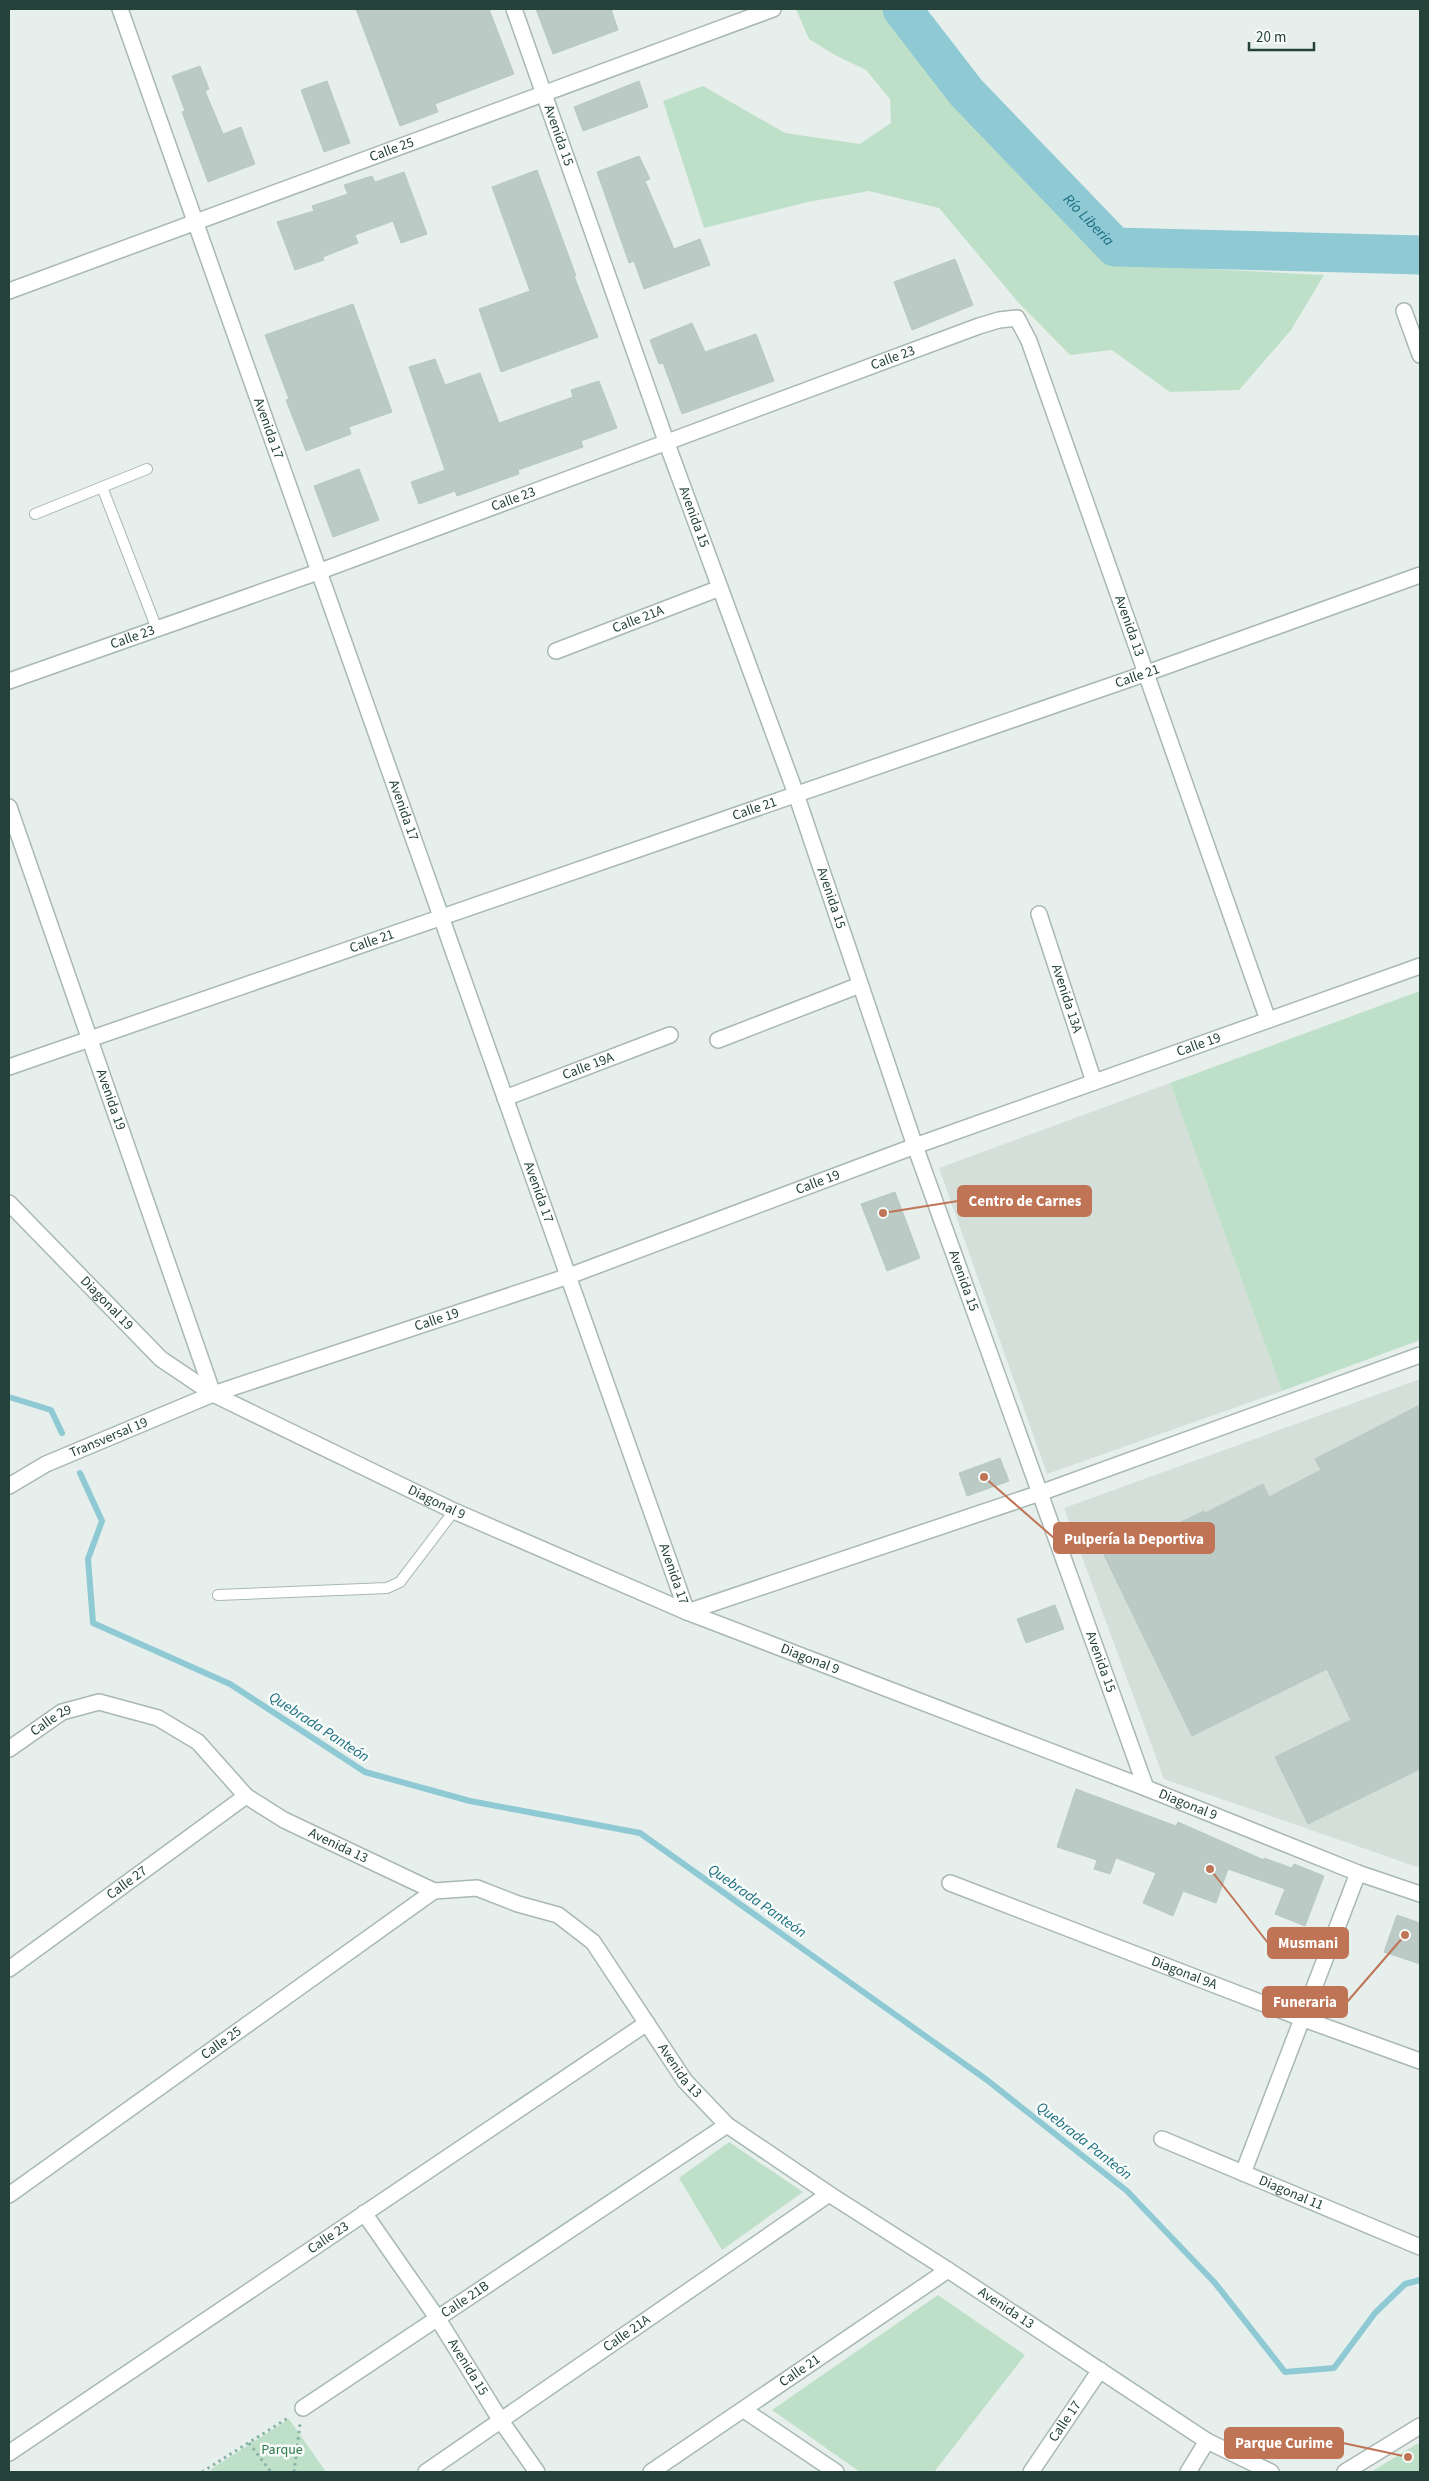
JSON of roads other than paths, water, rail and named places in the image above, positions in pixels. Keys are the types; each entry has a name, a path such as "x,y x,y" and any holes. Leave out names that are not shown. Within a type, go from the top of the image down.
{"street":[{"name":"Avenida 17","path":"120,9 197,222 318,572 687,1612"},
{"name":"Avenida 15","path":"514,9 666,441 796,794 915,1146 1146,1788"},
{"name":"Calle 25","path":"9,291 774,9"},
{"path":"1404,311 1420,355"},
{"name":"Calle 23","path":"9,681 318,572 979,326 999,320 1018,318"},
{"name":"Avenida 13","path":"1018,318 1029,341 1268,1020"},
{"name":"Calle 21","path":"9,1067 1146,673 1420,575"},
{"name":"Calle 21A","path":"556,651 720,588"},
{"name":"Avenida 19","path":"9,807 88,1039 213,1394"},
{"name":"Avenida 13A","path":"1039,914 1094,1082"},
{"name":"Calle 19","path":"213,1394 569,1276 915,1146 1420,966"},
{"path":"718,1040 860,985"},
{"name":"Calle 19A","path":"505,1098 670,1035"},
{"name":"Diagonal 19","path":"9,1203 162,1358 213,1394"},
{"path":"687,1612 1040,1493 1420,1355"},
{"name":"Transversal 19","path":"9,1486 46,1464 213,1394"},
{"name":"Diagonal 9","path":"213,1394 454,1511 687,1612 1146,1788 1358,1873 1420,1894"},
{"name":"Avenida 13","path":"99,1702 158,1718 198,1742 246,1796 284,1820 434,1891 477,1888 518,1904 558,1915 594,1942 685,2080 727,2125 829,2194 1208,2441 1271,2472"},
{"name":"Calle 29","path":"9,1749 62,1712 99,1702"},
{"name":"Calle 27","path":"9,1969 246,1796"},
{"path":"1243,2173 1358,1873"},
{"name":"Diagonal 9A","path":"950,1883 1301,2018 1420,2061"},
{"name":"Calle 25","path":"9,2195 434,1891"},
{"name":"Calle 23","path":"9,2453 647,2023"},
{"name":"Calle 21B","path":"302,2408 727,2125"},
{"name":"Diagonal 11","path":"1162,2138 1420,2247"},
{"name":"Calle 21A","path":"426,2472 829,2194"},
{"name":"Avenida 15","path":"364,2213 438,2319 501,2421 537,2472"},
{"name":"Calle 21","path":"650,2472 948,2270"},
{"name":"Calle 17","path":"1031,2472 1100,2370"},
{"path":"744,2410 836,2472"},
{"path":"1345,2472 1420,2426"},
{"path":"1188,2472 1208,2441"}],"lane":[{"path":"35,514 147,469"},
{"path":"102,487 157,629"},
{"path":"218,1594 387,1588 400,1582 454,1511"}],"waterway":[{"name":"Río Liberia","path":"902,9 966,92 1115,247 1420,255"},
{"name":"Quebrada Panteón","path":"9,1397 51,1410 62,1433"},
{"name":"Quebrada Panteón","path":"80,1473 102,1521 88,1559 93,1623 230,1684 365,1772 470,1801 640,1833 987,2080 1127,2191 1215,2283 1285,2372 1334,2368 1375,2313 1405,2284 1420,2280"}],"place":[{"name":"Centro de Carnes","path":"883,1213"},
{"name":"Pulpería la Deportiva","path":"984,1477"},
{"name":"Musmani","path":"1210,1869"},
{"name":"Funeraria","path":"1405,1935"},
{"name":"Parque Curime","path":"1408,2457"}],"park label":[{"name":"Parque","path":"282,2450"}]}
